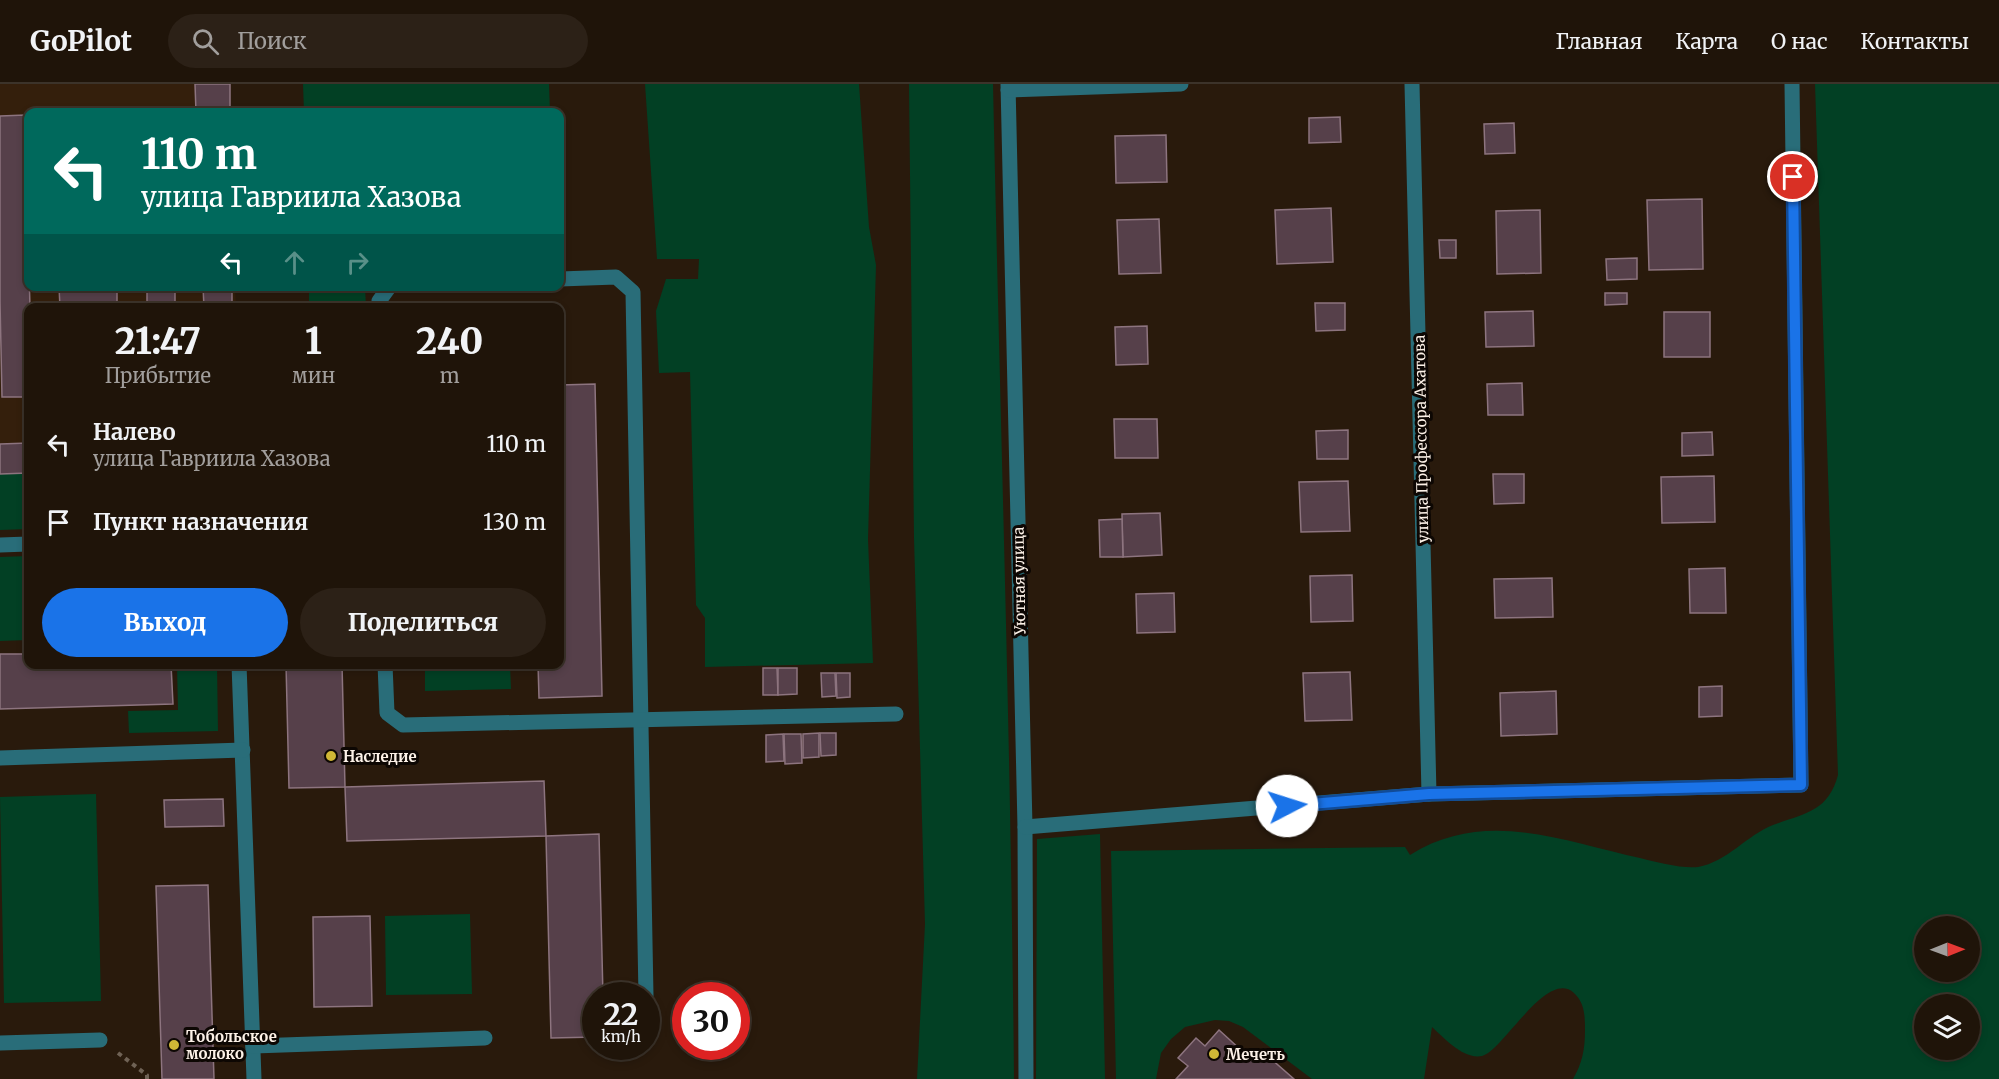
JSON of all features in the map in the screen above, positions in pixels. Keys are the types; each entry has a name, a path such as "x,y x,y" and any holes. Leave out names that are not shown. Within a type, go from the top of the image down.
{"street":[{"path":"1008,87 1181,84"},
{"name":"улица Профессора Ахатова","path":"1412,84 1429,794"},
{"path":"1025,827 1429,794 1801,785 1792,84"},
{"name":"Уютная улица","path":"1008,87 1025,827 1026,1079"},
{"path":"564,279 616,277 633,292 646,982"},
{"path":"0,545 24,544"},
{"path":"239,669 254,1079"},
{"path":"385,669 387,713 403,725 896,714"},
{"path":"0,758 243,750"},
{"path":"253,1046 485,1038"},
{"path":"0,1043 100,1040"}],"path":[{"path":"100,1040 147,1075 147,1079"}],"shaded area":[{"path":"0,84 230,84 230,108 24,108 24,291 235,291 236,303 24,303 24,473 0,474"}],"green space":[{"path":"303,84 549,84 550,108 304,108"},
{"path":"645,84 859,84 869,227 876,265 868,539 873,663 705,667 705,618 696,605 690,372 659,373 656,311 666,279 698,279 699,259 657,259"},
{"path":"909,84 993,84 1008,706 1014,1079 917,1079 925,924 914,538"},
{"path":"1815,84 1999,84 1999,1079 1573,1079 1584,1050 1584,1015 1578,997 1563,988 1551,992 1539,1001 1491,1051 1482,1056 1468,1055 1461,1051 1432,1027 1424,1079 1312,1079 1243,1027 1229,1021 1215,1020 1185,1027 1171,1039 1161,1053 1156,1079 1116,1079 1111,851 1405,847 1410,855 1438,841 1467,833 1495,831 1524,832 1553,837 1661,863 1698,867 1718,860 1764,829 1814,809 1828,797 1838,775"},
{"path":"309,291 365,291 366,303 309,303"},
{"path":"24,473 24,529 0,530 0,474"},
{"path":"24,556 24,640 0,641 0,557"},
{"path":"177,669 217,669 218,731 129,733 128,711 178,710"},
{"path":"425,669 510,669 511,689 425,691"},
{"path":"96,794 101,1001 4,1003 0,797"},
{"path":"1100,834 1105,1079 1036,1079 1037,839"},
{"path":"470,914 472,994 386,995 385,916"}],"building":[{"path":"195,84 230,84 230,108 196,108"},
{"path":"24,115 24,291 30,291 30,303 24,303 24,397 2,397 0,116"},
{"path":"1340,117 1341,142 1309,143 1309,118"},
{"path":"1514,123 1515,153 1485,154 1484,124"},
{"path":"1166,135 1167,182 1116,183 1115,136"},
{"path":"1702,199 1703,269 1649,270 1647,200"},
{"path":"1331,208 1333,262 1277,264 1275,210"},
{"path":"1540,210 1541,273 1497,274 1496,211"},
{"path":"1159,219 1161,273 1119,274 1117,220"},
{"path":"1439,240 1456,240 1456,258 1440,258"},
{"path":"1637,258 1637,279 1607,280 1606,259"},
{"path":"59,291 117,291 117,303 60,303"},
{"path":"147,291 175,291 175,303 147,303"},
{"path":"203,291 232,291 232,303 204,303"},
{"path":"1605,293 1627,293 1627,304 1605,305"},
{"path":"1315,303 1345,303 1345,330 1316,331"},
{"path":"1533,311 1534,346 1486,347 1485,312"},
{"path":"1664,312 1710,312 1710,357 1664,357"},
{"path":"1147,326 1148,364 1116,365 1115,327"},
{"path":"1522,383 1523,415 1488,415 1487,384"},
{"path":"595,384 602,696 539,698 538,669 564,669 564,385"},
{"path":"1114,419 1157,419 1158,458 1115,458"},
{"path":"1348,430 1348,459 1317,459 1316,431"},
{"path":"1712,432 1713,455 1682,456 1682,433"},
{"path":"24,443 24,473 0,474 0,444"},
{"path":"1493,474 1524,474 1524,503 1494,504"},
{"path":"1714,476 1715,522 1662,523 1661,477"},
{"path":"1348,481 1350,531 1301,532 1299,482"},
{"path":"1160,513 1162,555 1123,557 1122,514"},
{"path":"1122,519 1123,557 1100,557 1099,520"},
{"path":"1725,568 1726,613 1690,613 1689,569"},
{"path":"1352,575 1353,621 1311,622 1310,576"},
{"path":"1552,578 1553,617 1495,618 1494,579"},
{"path":"1174,593 1175,632 1137,633 1136,594"},
{"path":"0,654 24,654 24,669 171,669 173,704 0,709"},
{"path":"763,668 777,668 778,695 763,695"},
{"path":"778,668 797,668 797,694 778,695"},
{"path":"286,669 342,669 345,787 289,788"},
{"path":"1350,672 1352,720 1305,721 1303,673"},
{"path":"821,673 835,673 836,696 822,697"},
{"path":"836,673 850,673 850,697 837,698"},
{"path":"1722,686 1722,716 1699,717 1699,687"},
{"path":"1556,691 1557,734 1501,736 1500,693"},
{"path":"819,733 819,757 803,758 803,734"},
{"path":"820,733 836,733 836,755 821,756"},
{"path":"783,734 784,761 766,762 766,735"},
{"path":"784,734 801,734 802,763 785,764"},
{"path":"544,781 546,836 347,841 345,787"},
{"path":"223,799 224,826 165,827 164,800"},
{"path":"599,834 603,982 582,982 582,1037 551,1038 546,836"},
{"path":"208,885 214,1079 162,1079 156,886"},
{"path":"370,916 372,1006 314,1007 313,917"},
{"name":"Мечеть","path":"1219,1030 1253,1061 1262,1051 1294,1079 1176,1079 1188,1066 1178,1058 1196,1038 1205,1046"}],"place":[{"name":"Наследие","path":"331,756"},
{"name":"Тобольское молоко","path":"174,1045"},
{"name":"Мечеть","path":"1214,1054"}],"route":[{"path":"1287,806 1429,794 1801,785 1793,177"}]}
